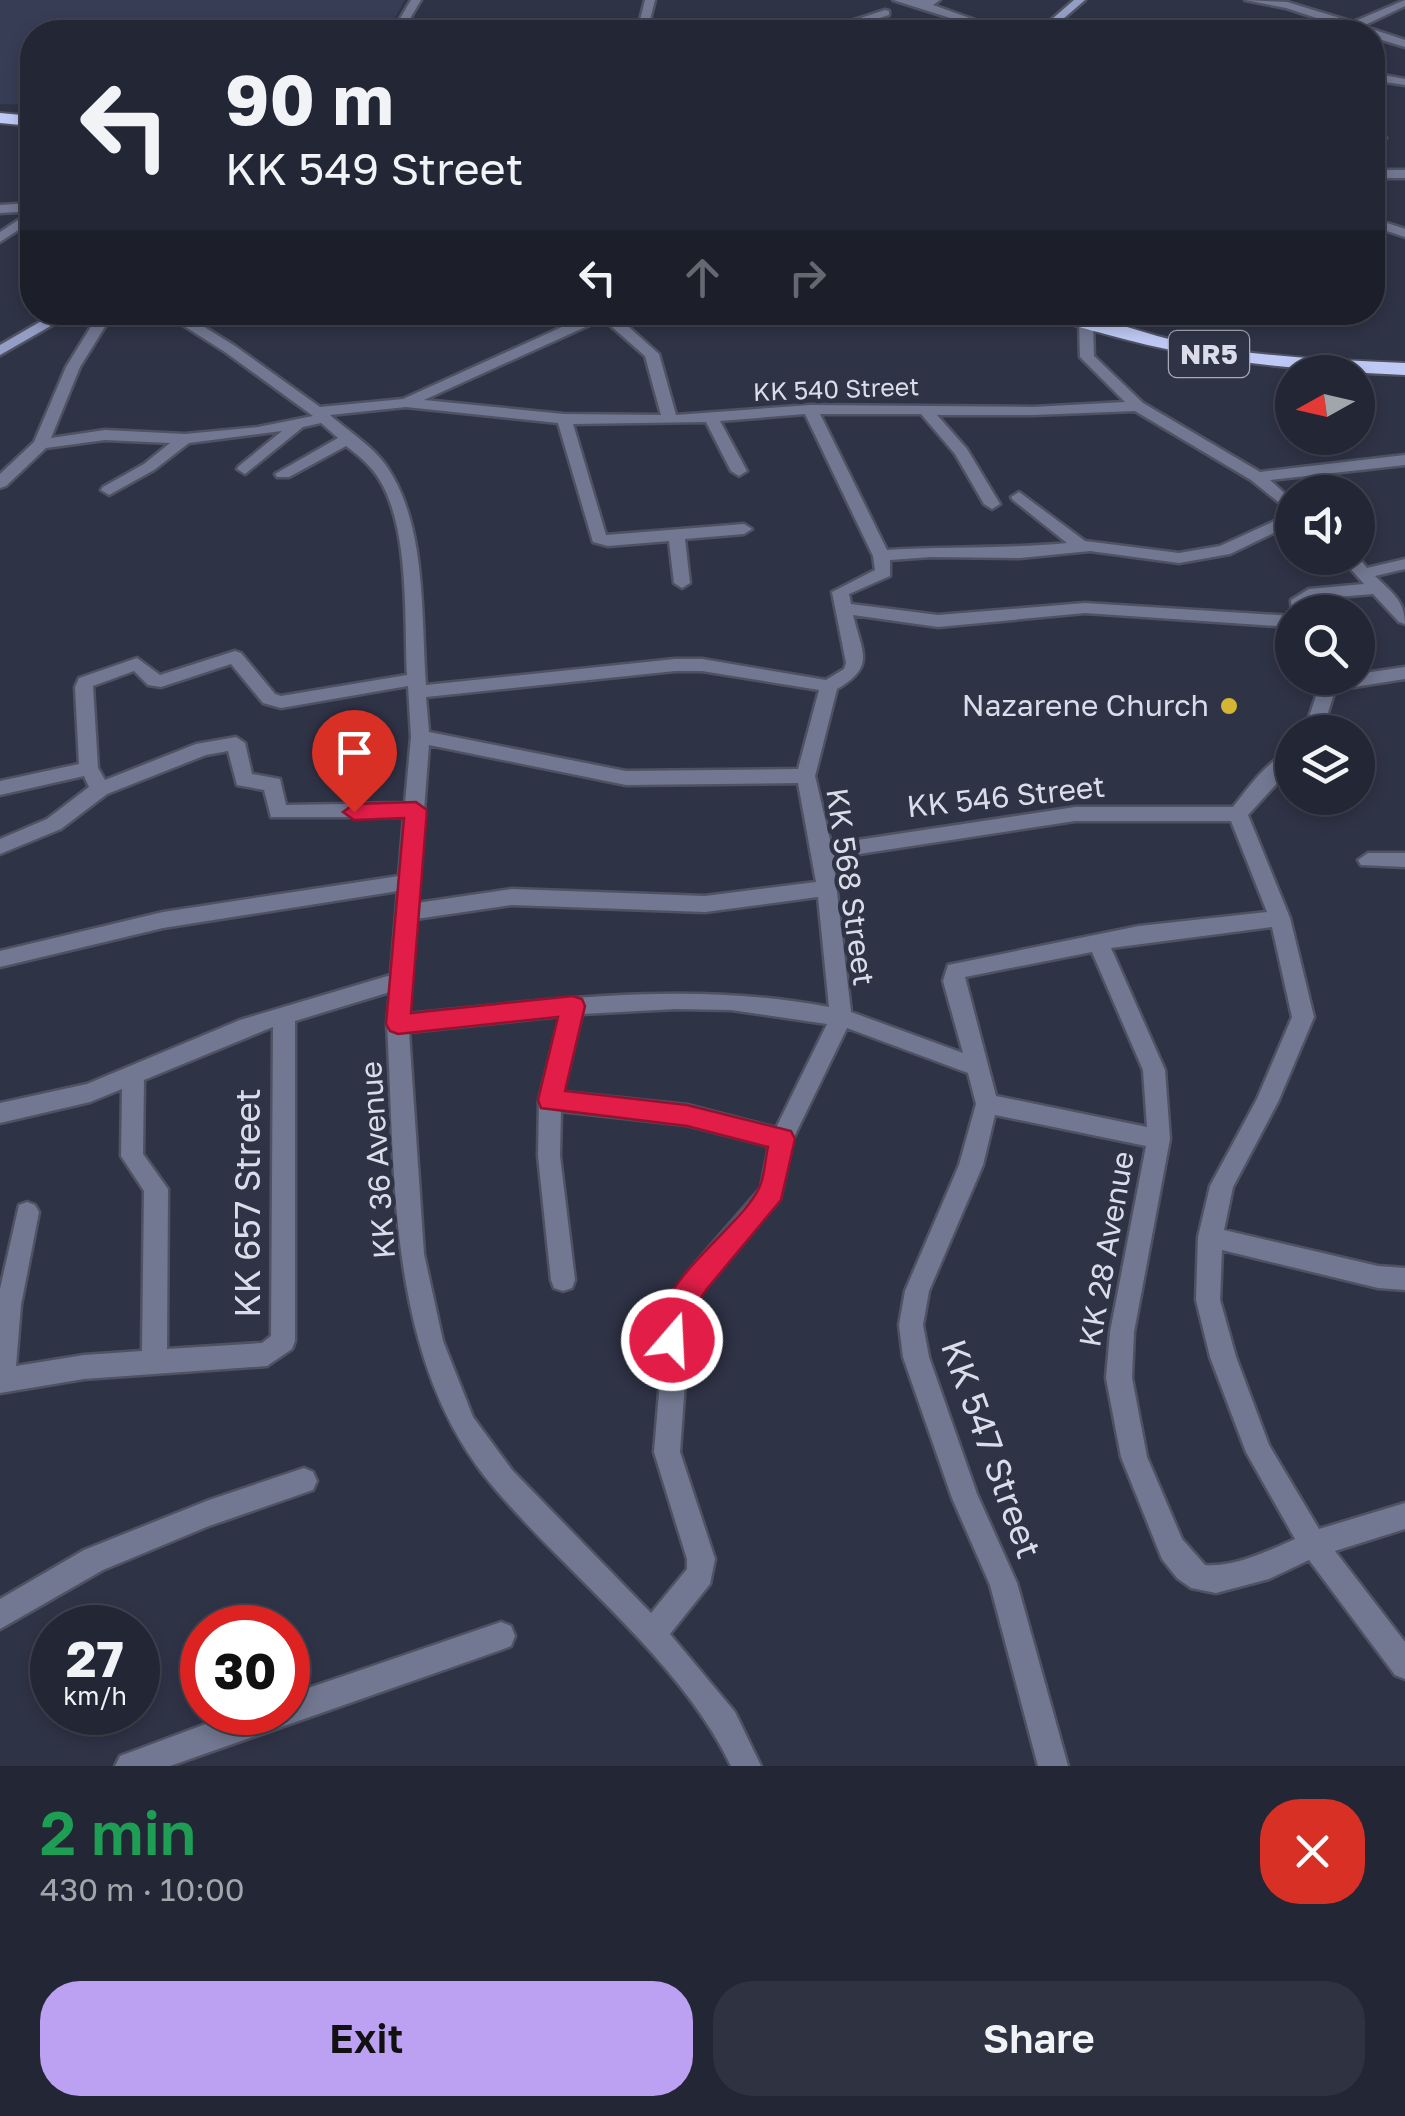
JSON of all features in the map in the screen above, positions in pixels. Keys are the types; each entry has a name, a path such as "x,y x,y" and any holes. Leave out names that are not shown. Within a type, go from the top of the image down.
{"highway":[{"name":"NR5","path":"1108,325 1147,342 1250,360 1405,370"},
{"name":"NR5","path":"1116,325 1234,351 1316,360 1405,360"}],"main road":[{"path":"1056,20 1080,0"},
{"path":"0,351 45,325"}],"street":[{"path":"898,0 930,3 973,20"},
{"path":"1250,0 1287,5 1325,20"},
{"path":"1367,20 1405,2"},
{"path":"864,20 885,13"},
{"path":"0,484 40,444 73,368 99,325"},
{"name":"KK 36 Avenue","path":"190,325 230,349 379,466 397,499 407,535 420,738 410,912 398,1024 412,1254 431,1340 463,1425 502,1479 652,1634 725,1722 746,1766"},
{"path":"40,444 104,435 185,439 406,403 577,325"},
{"path":"617,325 652,354 670,420"},
{"path":"1087,325 1087,357 1138,406 1256,477 1275,493"},
{"name":"KK 540 Street","path":"406,403 564,418 670,420 810,409 1032,411 1138,406"},
{"path":"810,409 881,556 884,572 844,586 840,592 843,608 938,621 1085,608 1275,621"},
{"path":"924,409 962,452 992,504"},
{"path":"711,417 739,471"},
{"path":"245,469 314,418"},
{"path":"564,418 599,538 608,541 744,529"},
{"path":"283,474 347,438"},
{"path":"109,490 149,467 185,439"},
{"path":"1256,477 1405,460"},
{"path":"1019,497 1082,547"},
{"path":"881,556 1020,553 1082,547 1179,558 1224,550 1275,526"},
{"path":"676,535 682,583"},
{"path":"1375,571 1405,564"},
{"path":"1368,575 1405,618"},
{"path":"1307,595 1380,588"},
{"name":"KK 568 Street","path":"842,1018 823,852 806,776 829,686 851,673 855,663 843,608"},
{"path":"100,789 89,768 86,682 137,664 154,681 161,681 235,657 269,699 280,702 417,686 702,665 829,686"},
{"path":"1318,715 1327,685 1405,673"},
{"path":"420,738 626,778 806,776"},
{"path":"0,847 54,824 100,789 203,748 236,743 244,780 273,784 278,812 416,810"},
{"path":"0,788 89,768"},
{"path":"1275,773 1238,814 1280,918 1303,1017 1267,1102 1222,1186 1210,1238 1208,1300 1223,1357 1259,1452 1313,1544 1405,1665"},
{"name":"KK 546 Street","path":"823,852 1075,814 1238,814"},
{"path":"1368,860 1405,860"},
{"path":"0,958 162,920 410,882"},
{"path":"410,912 512,897 706,904 825,888"},
{"path":"987,1104 954,980 956,971 1138,934 1280,918"},
{"path":"1099,944 1154,1070 1159,1139"},
{"path":"0,1113 57,1103 133,1075 202,1042 401,980"},
{"path":"398,1024 658,999 842,1018 978,1067"},
{"path":"563,1280 548,1156 550,1100 573,1006"},
{"name":"KK 657 Street","path":"1,1381 84,1367 267,1354 283,1341 284,1016"},
{"path":"652,1634 700,1574 701,1559 666,1452 678,1310 696,1281 772,1192 782,1139 842,1018"},
{"path":"133,1075 132,1156 156,1190 154,1364"},
{"path":"550,1100 687,1116 782,1139"},
{"name":"KK 28 Avenue","path":"987,1104 1159,1139 1122,1332 1119,1378 1134,1458 1156,1516 1186,1568 1202,1578 1216,1579 1269,1565 1313,1544 1405,1516"},
{"name":"KK 547 Street","path":"987,1104 971,1165 917,1291 910,1325 916,1357 965,1498 1003,1583 1053,1766"},
{"path":"1,1381 9,1305 27,1212"},
{"path":"1210,1238 1378,1277 1405,1279"},
{"path":"0,1615 94,1560 209,1513 304,1482"},
{"path":"310,1701 501,1636"},
{"path":"130,1766 216,1735"}],"shaded area":[{"path":"0,0 405,0 394,20 20,20 20,105 0,104"}],"place":[{"name":"Nazarene Church","path":"1229,706"}],"route":[{"path":"354,812 416,810 398,1024 573,1006 550,1100 687,1116 782,1139 772,1192 696,1281 678,1310 672,1340"}]}
